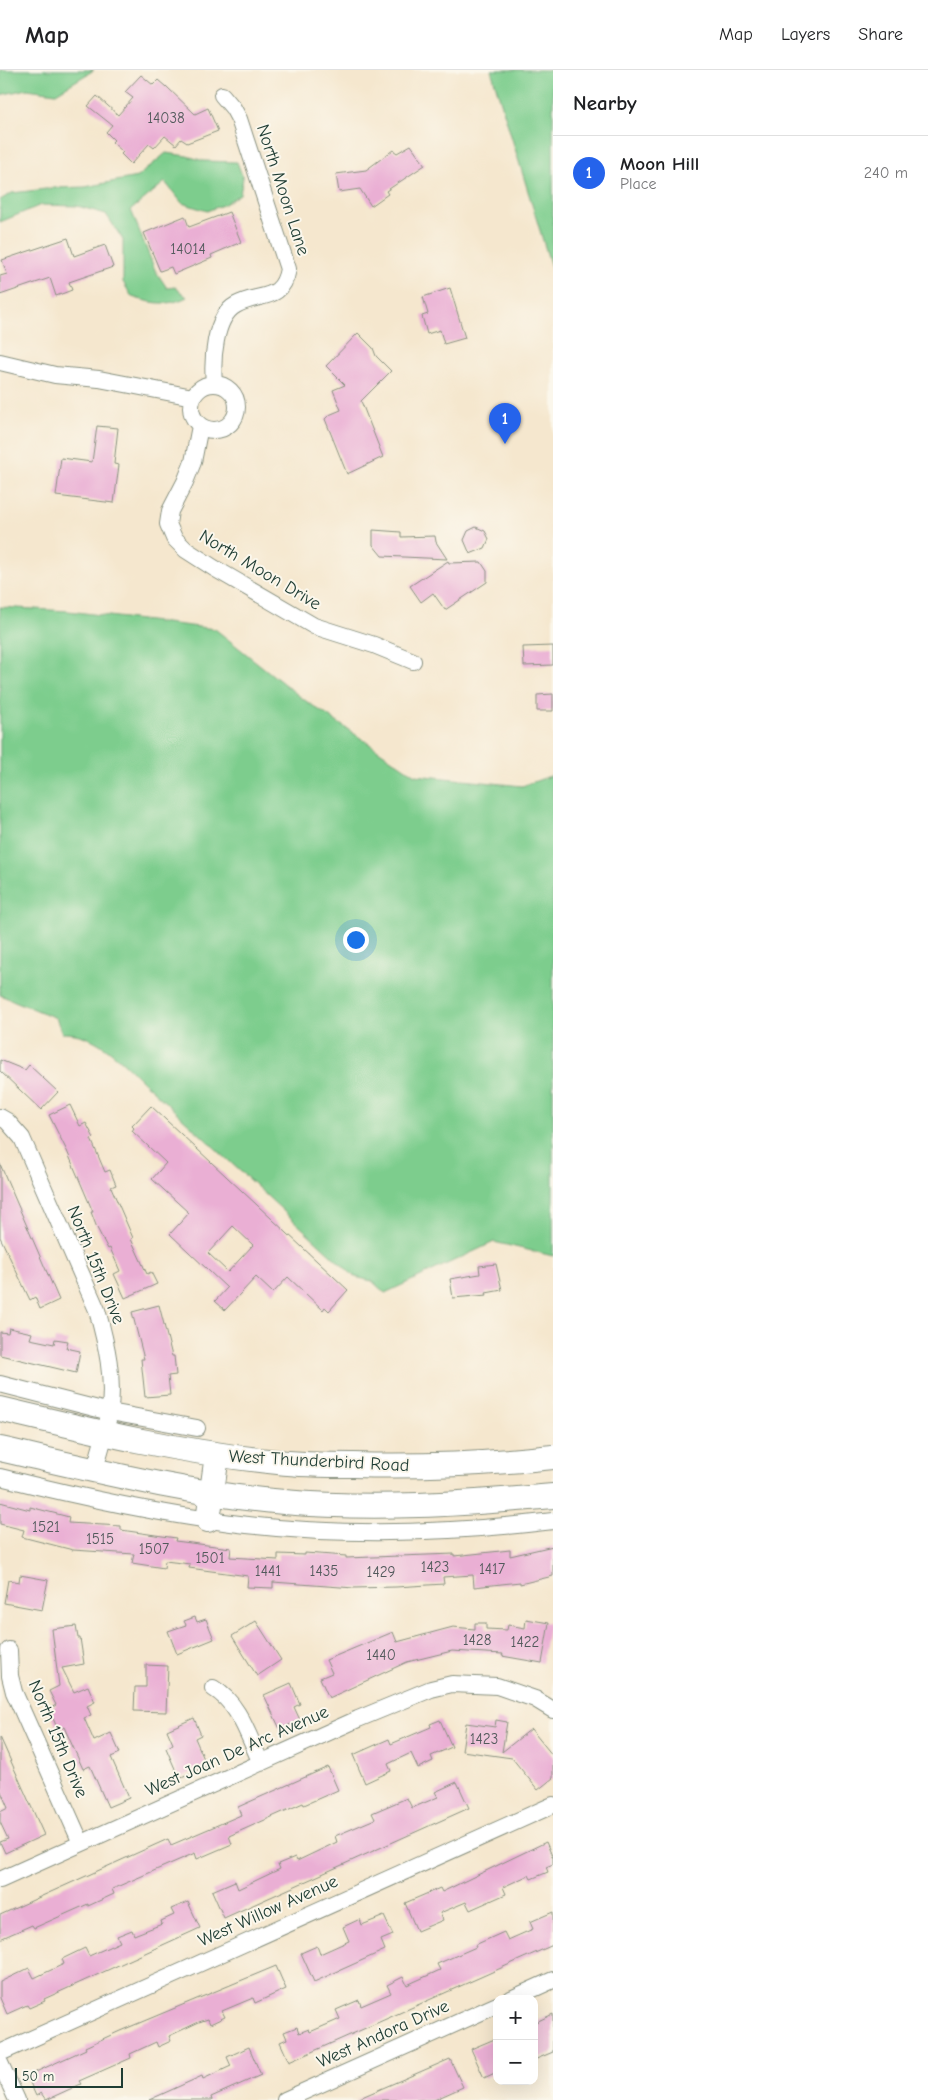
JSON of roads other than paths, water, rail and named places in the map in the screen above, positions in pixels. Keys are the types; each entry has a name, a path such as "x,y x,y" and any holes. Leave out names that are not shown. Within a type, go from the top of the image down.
{"main road":[{"name":"West Thunderbird Road","path":"0,1409 108,1423 217,1455 279,1462 420,1467 481,1464 553,1457"},
{"path":"0,1449 212,1493 283,1502 350,1506 421,1505 553,1496"},
{"path":"208,1520 217,1455"}],"street":[{"name":"North Moon Lane","path":"214,383 212,367 216,343 226,314 236,305 275,293 286,280 288,269 239,119 222,95"},
{"path":"0,362 48,373 100,379 193,397"},
{"path":"214,383 222,385 234,393 238,406 236,417 230,425 220,430 208,430 200,426 194,419 191,411 193,397 198,390 214,383"},
{"name":"North Moon Drive","path":"200,426 193,462 170,511 168,524 174,538 186,550 214,568 314,626 374,645 413,661"},
{"name":"North 15th Drive","path":"0,1117 7,1121 22,1138 97,1310 108,1356 111,1395 108,1423 94,1470"},
{"name":"West Thunderbird Road","path":"0,1384 108,1423 197,1428"},
{"path":"0,1476 94,1500 208,1520 366,1532 457,1530 553,1521"},
{"name":"North 15th Drive","path":"8,1650 10,1676 14,1692 81,1842"},
{"name":"West Joan De Arc Avenue","path":"0,1880 358,1719 431,1689 452,1684 497,1686 535,1700 553,1710"},
{"path":"213,1688 225,1695 234,1706 261,1763"},
{"name":"West Willow Avenue","path":"0,2053 553,1805"},
{"path":"520,1995 553,1980"},
{"name":"West Andora Drive","path":"285,2100 493,2007"},
{"path":"0,2063 17,2100"}],"place":[{"name":"Moon Hill","path":"505,444"}]}
